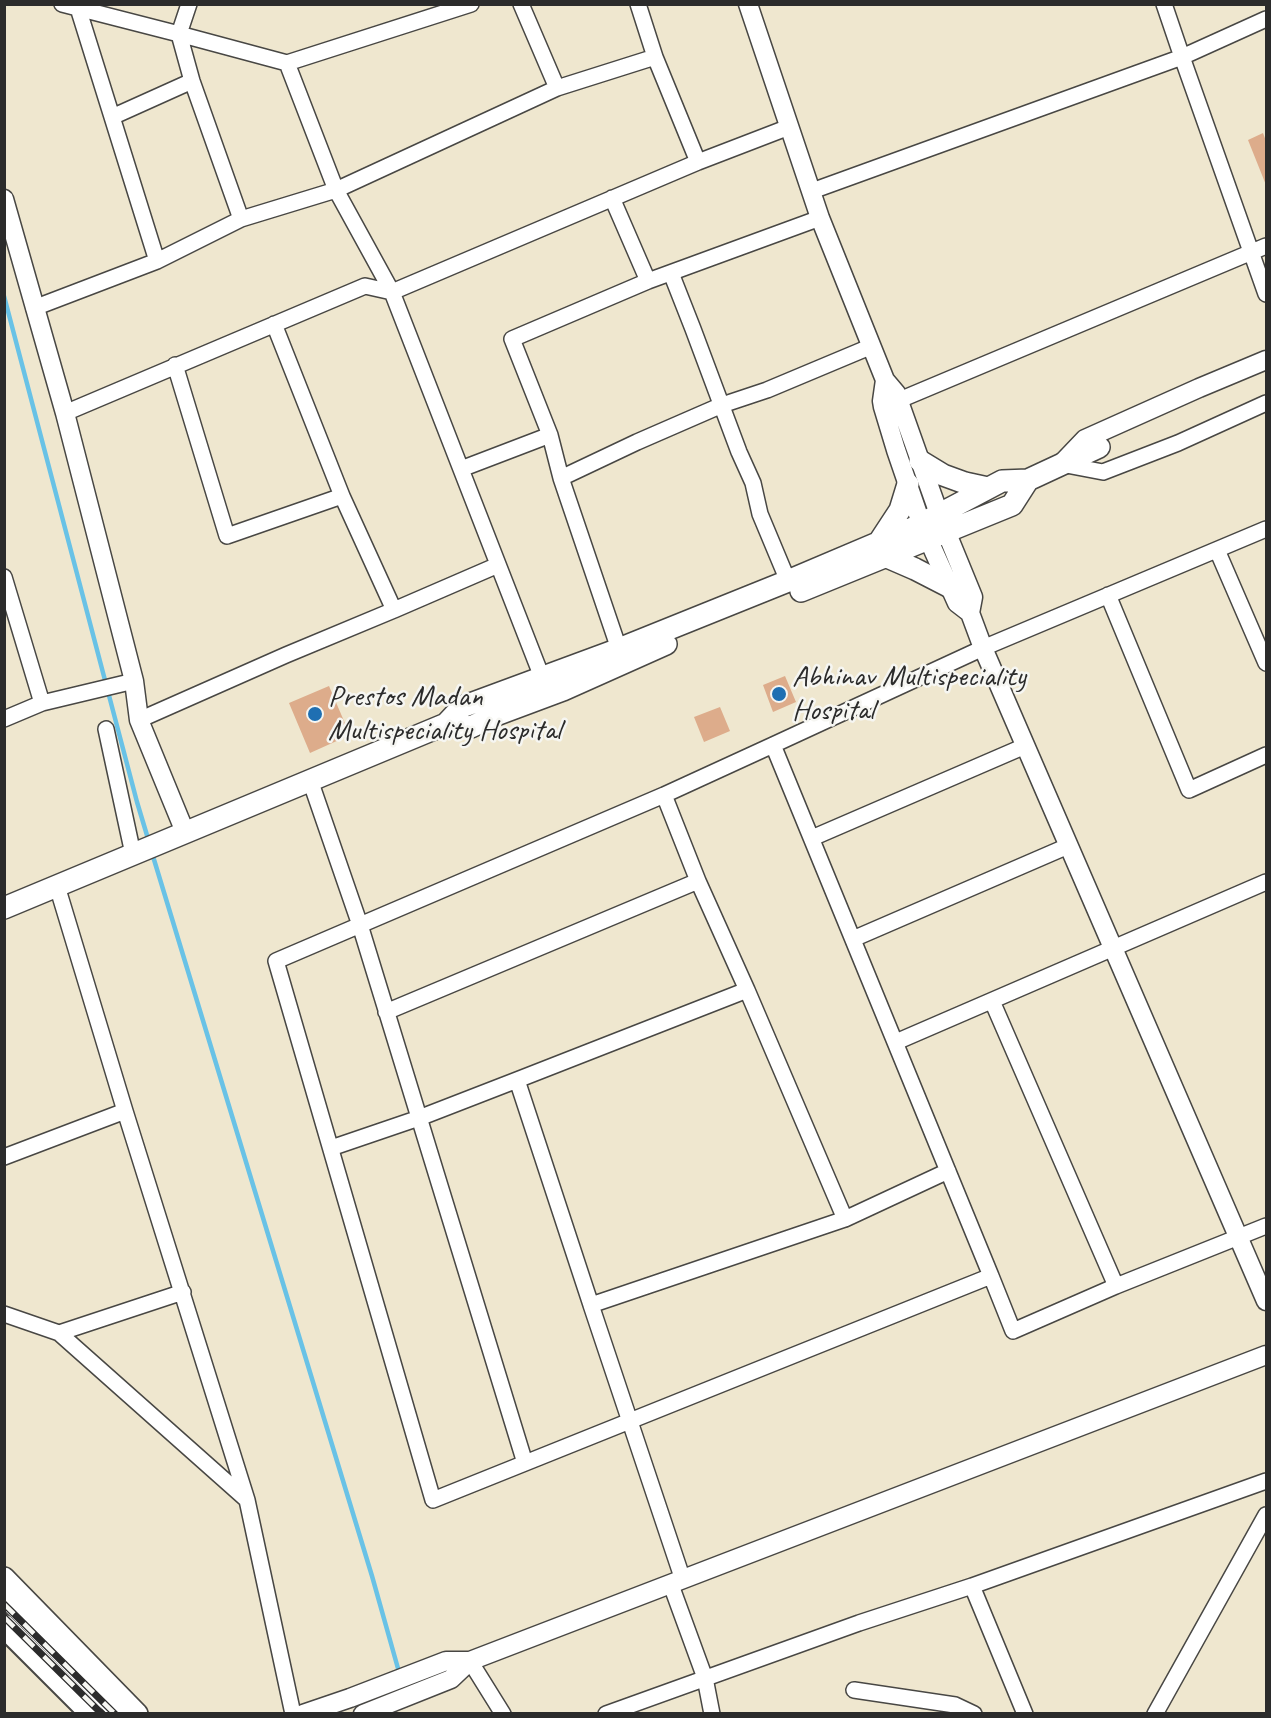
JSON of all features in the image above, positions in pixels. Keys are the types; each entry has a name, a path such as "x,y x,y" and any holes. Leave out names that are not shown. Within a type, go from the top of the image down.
{"main road":[{"path":"934,527 988,488 1002,482 1028,480 1099,447"},
{"path":"920,461 943,475 988,488"},
{"path":"545,687 619,649 788,581 882,549 934,527 1012,505 1028,480"},
{"path":"4,908 446,724 462,707 545,687 807,588 882,549 900,510 908,484"},
{"path":"882,549 950,587"},
{"path":"4,1578 137,1713"},
{"path":"4,1594 123,1713"},
{"path":"4,1626 92,1713"},
{"path":"4,1633 83,1713"}],"street":[{"path":"62,4 287,63 471,4"},
{"path":"189,4 179,34 192,81 241,219"},
{"path":"521,4 557,88"},
{"path":"638,4 655,57 698,162"},
{"path":"748,4 820,218 885,380 882,401 891,403 1266,246"},
{"path":"1164,4 1266,294"},
{"path":"78,8 157,261"},
{"path":"812,191 1182,57 1266,19"},
{"path":"34,308 157,261 241,219 336,190 557,88 655,57"},
{"path":"287,63 336,190 392,292 545,687"},
{"path":"112,117 192,81"},
{"path":"65,413 365,286 392,292 698,162 789,127"},
{"path":"612,198 648,281"},
{"path":"4,199 65,413 139,720 175,837"},
{"path":"619,649 561,478 550,435 512,339 648,281 820,218"},
{"path":"671,273 753,483 760,514 788,581"},
{"path":"274,324 342,496 394,610"},
{"path":"561,478 722,405 767,390 872,346"},
{"path":"1061,465 1085,439 1266,360"},
{"path":"175,365 227,536 342,496"},
{"path":"891,403 920,461 950,587 957,603 970,613"},
{"path":"891,403 896,450 908,484 973,597 970,613 983,648 1266,1301"},
{"path":"1061,465 1103,472 1178,443 1266,403"},
{"path":"461,469 550,435"},
{"path":"991,1276 433,1500 276,961 664,795 983,648 1266,529"},
{"path":"1217,550 1263,645 1266,663"},
{"path":"139,720 498,565"},
{"path":"4,577 9,612 42,703"},
{"path":"1108,595 1189,790 1266,755"},
{"path":"4,719 42,703 129,682"},
{"path":"106,729 135,853"},
{"path":"773,745 1013,1331 1116,1286 1266,1226"},
{"path":"812,838 1025,746"},
{"path":"310,780 360,925 525,1463"},
{"path":"664,795 698,880 845,1219"},
{"path":"854,939 1068,846"},
{"path":"386,1012 698,880"},
{"path":"896,1042 1266,882"},
{"path":"57,886 247,1500 293,1713"},
{"path":"331,1148 419,1118 747,990"},
{"path":"992,1001 1116,1286"},
{"path":"517,1080 629,1421 705,1678 712,1713"},
{"path":"4,1157 125,1111"},
{"path":"591,1305 845,1219 948,1171"},
{"path":"59,1333 183,1292"},
{"path":"4,1314 59,1333 247,1500"},
{"path":"303,1713 350,1698 446,1661 470,1661 1266,1355"},
{"path":"606,1713 1266,1481"},
{"path":"1155,1713 1266,1515"},
{"path":"972,1586 1025,1713"},
{"path":"363,1713 451,1679 470,1661"},
{"path":"470,1661 503,1713"},
{"path":"854,1690 955,1705 974,1713"}],"building":[{"path":"1263,133 1266,141 1266,185 1248,140"},
{"path":"785,676 796,702 773,712 763,685"},
{"path":"329,686 350,735 310,753 289,703"},
{"path":"720,707 730,731 704,742 694,717"}],"waterway":[{"path":"4,296 149,842"},
{"path":"152,853 372,1576 399,1672"}],"railway":[{"path":"4,1604 115,1714"},
{"path":"4,1617 102,1714"}],"place":[{"name":"Abhinav Multispeciality Hospital","path":"779,694"},
{"name":"Prestos Madan Multispeciality Hospital","path":"315,714"}]}
